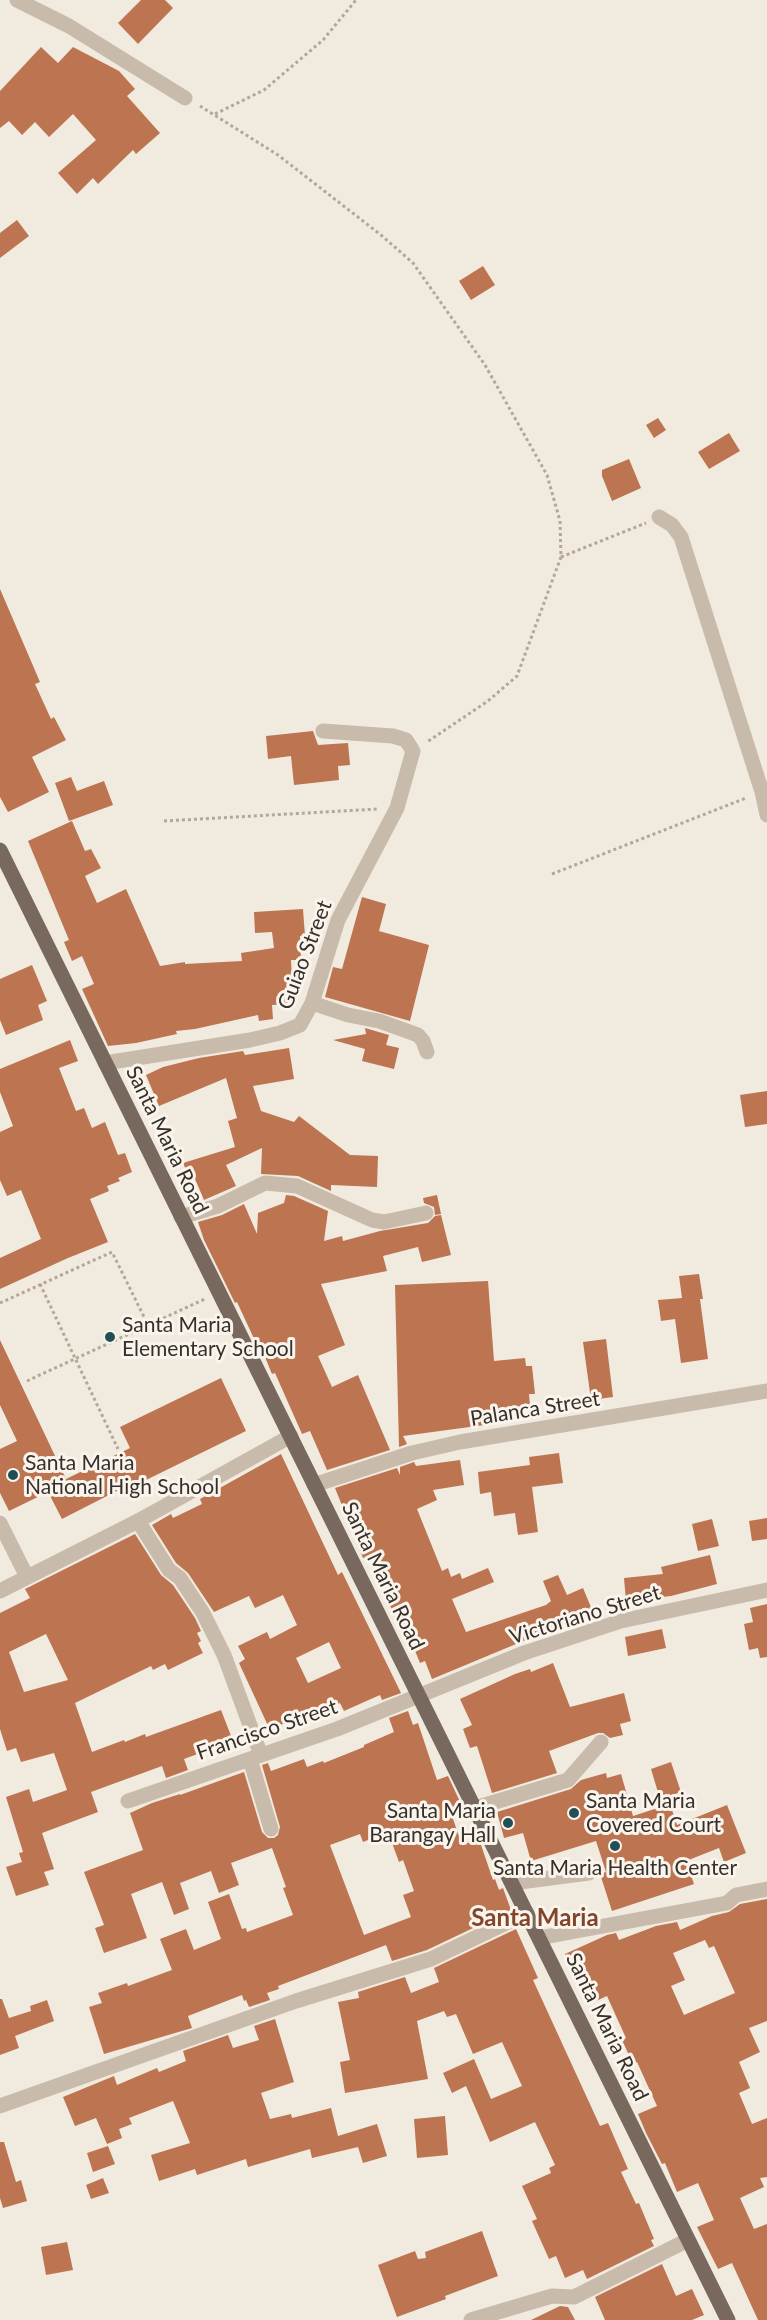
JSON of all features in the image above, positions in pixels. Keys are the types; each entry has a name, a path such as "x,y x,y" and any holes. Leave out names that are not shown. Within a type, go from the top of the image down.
{"main road":[{"name":"Santa Maria Road","path":"0,850 527,1913 688,2240 723,2318"}],"street":[{"path":"17,0 69,26 185,98"},
{"path":"659,517 672,525 681,537 764,791 767,815"},
{"path":"323,731 393,736 406,740 413,751"},
{"name":"Guiao Street","path":"105,1063 250,1040 280,1033 300,1025 312,1003 338,920 397,808 413,751"},
{"path":"312,1003 348,1015 379,1021 418,1035 427,1052"},
{"path":"181,1217 218,1206 265,1183 297,1186 372,1220 384,1222 426,1214"},
{"name":"Palanca Street","path":"315,1485 412,1453 451,1444 767,1391"},
{"path":"0,1591 138,1521 291,1436"},
{"path":"138,1521 169,1570 180,1578 203,1613 224,1655 255,1757 271,1829"},
{"path":"0,1523 27,1577"},
{"name":"Victoriano Street","path":"419,1696 524,1653 621,1621 767,1590"},
{"name":"Francisco Street","path":"128,1801 337,1729 419,1696"},
{"path":"474,1808 568,1780 601,1742"},
{"path":"512,1883 588,1873"},
{"path":"539,1938 727,1903 736,1895 767,1889"},
{"path":"0,2106 296,2001 430,1959 527,1913"},
{"path":"471,2320 552,2296 563,2299 574,2297 688,2240"}],"path":[{"path":"215,114 264,90 323,40 356,0"},
{"path":"185,98 215,114 279,155 413,263 485,366 547,475 560,521 561,556 517,676 488,701 413,751"},
{"path":"561,556 659,517"},
{"path":"552,874 764,791"},
{"path":"165,821 397,808"},
{"path":"0,1303 112,1252 148,1325"},
{"path":"40,1284 118,1449"},
{"path":"27,1381 219,1292"}],"building":[{"path":"141,0 165,0 173,8 138,44 118,23"},
{"path":"41,47 58,63 73,47 119,71 135,89 127,96 160,133 136,154 133,150 98,184 93,178 77,194 58,173 96,140 73,114 49,137 35,122 22,135 9,121 0,128 0,91"},
{"path":"17,220 29,236 0,258 0,233"},
{"path":"483,266 495,285 471,300 459,281"},
{"path":"658,418 666,430 654,438 646,425"},
{"path":"729,433 740,451 709,469 698,452"},
{"path":"629,459 641,488 612,501 602,476 602,470"},
{"path":"0,589 40,682 35,684 51,719 54,717 66,740 32,757 49,792 8,812 0,797"},
{"path":"313,731 318,745 348,743 350,765 338,766 339,780 294,785 291,756 268,759 266,736"},
{"path":"71,777 77,791 104,781 113,805 69,821 55,783"},
{"path":"72,821 85,851 91,849 101,868 85,876 97,903 126,889 160,966 185,962 185,964 242,961 241,953 274,948 272,932 255,933 254,912 303,909 305,936 300,936 301,960 291,960 293,1004 272,1005 273,1019 259,1021 258,1015 176,1031 177,1034 136,1043 108,1046 82,989 94,984 82,956 72,961 64,942 69,940 28,841"},
{"path":"362,897 386,904 379,931 429,945 410,1021 325,997 333,967 342,969"},
{"path":"32,965 47,1001 38,1005 43,1020 6,1035 0,1020 0,979"},
{"path":"365,1028 389,1035 386,1045 399,1048 394,1069 362,1061 365,1049 333,1040 366,1034"},
{"path":"70,1040 78,1061 59,1068 76,1111 84,1108 92,1128 105,1122 118,1155 125,1153 132,1172 118,1178 120,1181 107,1186 109,1191 90,1199 108,1242 0,1289 0,1258 41,1239 21,1190 7,1196 0,1180 0,1132 13,1126 0,1092 0,1069"},
{"path":"289,1048 294,1079 253,1086 261,1111 294,1122 299,1116 350,1155 378,1156 377,1187 331,1185 331,1191 298,1176 261,1174 262,1148 226,1165 236,1186 204,1200 195,1179 191,1181 183,1163 235,1147 228,1121 237,1118 226,1078 159,1106 146,1075 163,1067 199,1058 243,1051 245,1055"},
{"path":"767,1091 767,1124 745,1127 740,1095"},
{"path":"286,1195 294,1196 328,1211 324,1241 342,1236 343,1241 380,1231 428,1223 435,1216 441,1215 451,1255 422,1262 418,1247 383,1256 387,1271 321,1284 345,1345 318,1356 332,1387 358,1375 390,1450 327,1470 310,1431 302,1434 275,1373 272,1374 265,1357 263,1358 204,1240 198,1222 222,1215 244,1204 257,1234 258,1213 284,1203"},
{"path":"437,1195 441,1214 435,1215 434,1207 424,1203 423,1198"},
{"path":"699,1274 708,1359 681,1363 675,1319 661,1321 658,1300 682,1298 679,1276"},
{"path":"488,1281 494,1361 525,1358 526,1366 532,1366 535,1394 529,1394 530,1406 523,1407 524,1412 498,1415 499,1423 403,1436 407,1444 399,1447 395,1285"},
{"path":"606,1339 613,1397 591,1400 583,1342"},
{"path":"0,1340 66,1479 130,1448 120,1427 221,1378 246,1431 146,1480 144,1477 62,1519 48,1492 9,1511 0,1493 0,1449 17,1441 0,1405"},
{"path":"559,1453 563,1483 532,1487 538,1532 518,1535 515,1513 494,1516 491,1492 480,1494 478,1472 530,1465 529,1457"},
{"path":"281,1454 338,1575 342,1572 401,1693 382,1700 380,1695 344,1711 340,1703 314,1716 312,1710 270,1730 239,1663 245,1659 238,1646 267,1632 270,1639 297,1625 283,1595 255,1608 249,1596 214,1612 188,1573 176,1563 152,1525 171,1514 173,1518 202,1504 200,1499","holes":["329,1642 341,1668 308,1683 296,1658"]},
{"path":"460,1460 464,1485 433,1490 437,1500 417,1509 442,1571 448,1568 451,1577 460,1573 462,1579 488,1568 494,1582 452,1599 466,1632 546,1605 551,1601 543,1581 558,1575 567,1595 583,1588 593,1612 432,1679 425,1661 420,1663 409,1636 403,1636 369,1556 363,1558 335,1488 397,1468 400,1475 400,1467 414,1462 416,1466"},
{"path":"767,1518 767,1539 752,1541 749,1521"},
{"path":"712,1519 719,1546 698,1551 692,1524"},
{"path":"135,1534 161,1575 173,1585 195,1618 201,1631 197,1633 201,1641 198,1643 203,1653 168,1670 165,1664 153,1670 151,1666 75,1703 92,1752 145,1734 146,1737 221,1710 233,1741 184,1759 188,1770 166,1778 162,1766 91,1792 98,1812 42,1833 54,1869 44,1872 49,1885 16,1896 6,1867 22,1862 19,1853 23,1852 6,1797 29,1789 33,1802 67,1790 54,1753 21,1762 16,1748 7,1751 0,1729 0,1613 30,1598 25,1589","holes":["46,1634 68,1680 24,1692 9,1652"]},
{"path":"710,1555 717,1584 671,1596 626,1601 624,1578 663,1574 661,1567"},
{"path":"767,1604 767,1657 760,1658 758,1648 749,1650 744,1624 753,1622 750,1608"},
{"path":"662,1629 666,1648 628,1656 625,1637"},
{"path":"553,1663 570,1707 624,1693 631,1721 620,1724 623,1735 610,1738 603,1733 598,1733 549,1751 557,1773 492,1793 477,1746 470,1748 463,1729 472,1725 460,1699 515,1674 530,1669 531,1672"},
{"path":"408,1711 413,1725 418,1723 437,1780 448,1776 464,1811 452,1816 462,1845 479,1839 493,1880 495,1879 499,1890 503,1888 511,1910 427,1950 392,1961 386,1945 278,1986 279,1989 267,1993 270,2000 249,2007 242,1995 188,2016 192,2028 104,2054 89,2007 102,2003 98,1993 127,1983 128,1986 172,1970 160,1939 186,1929 194,1950 221,1939 208,1902 229,1894 242,1929 246,1928 247,1932 293,1915 272,1848 231,1863 239,1885 219,1893 211,1871 180,1883 189,1909 174,1915 162,1882 131,1894 147,1938 104,1953 95,1928 104,1925 84,1872 143,1850 130,1813 152,1803 244,1772 262,1832 268,1838 274,1838 278,1835 280,1827 262,1765 268,1763 271,1771 304,1759 307,1767 323,1761 324,1763 394,1732 389,1718","holes":["388,1832 399,1862 403,1860 414,1891 403,1895 411,1917 364,1935 330,1845 360,1834 363,1842"]},
{"path":"671,1762 681,1792 660,1799 651,1769"},
{"path":"606,1773 607,1778 621,1774 633,1816 670,1804 677,1825 727,1805 746,1853 724,1862 719,1848 686,1861 694,1884 612,1911 600,1874 606,1872 596,1841 531,1861 523,1833 504,1838 497,1812 571,1789 581,1780"},
{"path":"767,1899 767,2021 749,2028 760,2052 739,2062 750,2088 739,2093 752,2124 767,2118 767,2177 760,2178 764,2187 740,2198 754,2229 767,2224 767,2320 758,2320 732,2263 718,2269 697,2227 714,2220 698,2183 677,2192 665,2163 662,2164 638,2114 657,2106 637,2062 633,2064 622,2040 626,2038 607,1996 596,2001 589,1983 578,1987 565,1954 616,1933 619,1940 656,1926 677,1922 680,1930 712,1916 729,1912 740,1904","holes":["705,1940 709,1948 714,1946 735,1993 684,2015 671,1986 685,1980 673,1953"]},
{"path":"516,1929 538,1978 533,1980 600,2126 608,2123 628,2169 621,2172 636,2204 639,2203 654,2239 651,2240 654,2246 587,2279 583,2270 565,2278 556,2256 549,2259 532,2221 537,2219 522,2186 551,2173 549,2168 555,2165 535,2122 490,2142 466,2086 452,2093 443,2073 474,2059 491,2099 522,2086 502,2042 473,2054 456,2014 447,2017 444,2011 417,2021 428,2079 345,2093 340,2062 350,2060 338,2002 359,1998 358,1992 405,1977 411,1993 439,1982 434,1968"},
{"path":"0,1999 2,1999 9,2018 31,2011 30,2006 47,2000 54,2021 15,2036 19,2048 0,2055"},
{"path":"275,2019 294,2082 261,2093 270,2119 291,2114 292,2118 331,2108 338,2136 377,2124 387,2156 363,2163 358,2147 312,2158 310,2149 248,2167 246,2159 197,2175 195,2169 159,2181 151,2155 190,2143 173,2101 129,2118 132,2124 119,2129 122,2138 107,2144 96,2118 75,2126 63,2097 114,2076 117,2085 157,2068 159,2072 186,2061 183,2051 228,2035 233,2048 259,2040 254,2026"},
{"path":"445,2116 448,2155 417,2158 414,2119"},
{"path":"0,2142 4,2142 16,2182 21,2180 27,2201 3,2208 0,2198"},
{"path":"108,2146 115,2164 93,2172 87,2153"},
{"path":"103,2178 109,2193 91,2199 86,2185"},
{"path":"482,2231 498,2276 397,2317 378,2265 415,2251 418,2259 426,2258 425,2252"},
{"path":"67,2242 73,2270 46,2275 41,2247"},
{"path":"662,2264 676,2296 692,2289 704,2315 692,2320 605,2320 595,2297"},
{"path":"560,2306 568,2307 575,2320 531,2320"}],"place":[{"name":"Santa Maria Elementary School","path":"110,1337"},
{"name":"Santa Maria National High School","path":"13,1475"},
{"name":"Santa Maria Covered Court","path":"574,1813"},
{"name":"Santa Maria Barangay Hall","path":"508,1823"},
{"name":"Santa Maria Health Center","path":"615,1846"}],"district":[{"name":"Santa Maria","path":"535,1918"}]}
